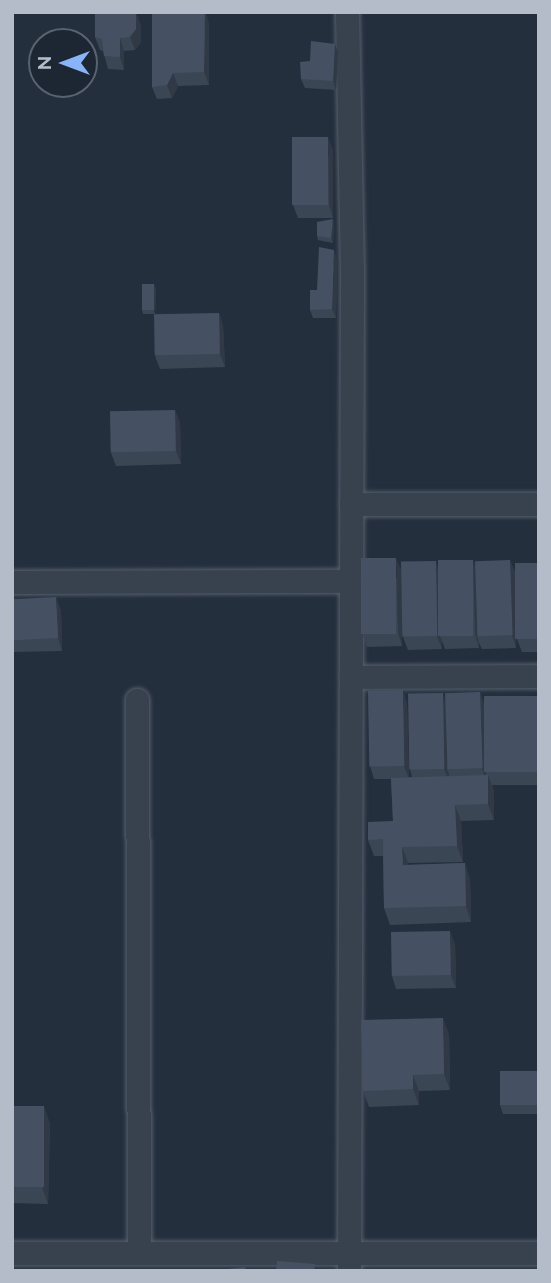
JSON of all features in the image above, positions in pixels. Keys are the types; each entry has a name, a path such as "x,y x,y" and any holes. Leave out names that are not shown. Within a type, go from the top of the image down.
{"street":[{"path":"347,12 352,677 349,1263"},
{"path":"351,504 539,504"},
{"path":"12,582 350,581"},
{"path":"352,677 539,676"},
{"path":"137,700 139,1252"},
{"path":"12,1252 139,1252 349,1263 539,1254"}],"building":[{"path":"95,12 136,12 136,29 130,37 120,38 120,57 104,56 102,39 98,38 98,28 95,28"},
{"path":"152,12 205,12 204,72 173,73 167,85 152,87"},
{"path":"311,41 335,44 333,81 301,79 300,62 310,61"},
{"path":"292,137 328,137 328,205 292,205"},
{"path":"333,219 331,238 317,236 317,222"},
{"path":"319,247 334,250 332,309 310,310 310,290 317,290"},
{"path":"142,284 154,284 154,310 142,310"},
{"path":"219,313 220,354 155,355 154,314"},
{"path":"175,410 176,451 111,452 110,411"},
{"path":"361,558 396,558 396,634 361,634"},
{"path":"438,560 473,560 473,636 438,636"},
{"path":"510,560 513,635 478,636 475,561"},
{"path":"436,561 437,636 402,637 401,562"},
{"path":"515,563 539,563 539,639 515,639"},
{"path":"56,597 58,638 14,640 12,599"},
{"path":"403,690 404,766 369,767 368,691"},
{"path":"480,692 483,768 448,769 445,693"},
{"path":"443,693 444,769 409,770 408,694"},
{"path":"484,696 539,696 539,772 484,772"},
{"path":"488,775 488,804 455,805 457,846 402,847 403,865 465,863 466,906 384,908 383,839 368,840 368,822 393,821 391,778"},
{"path":"450,931 451,975 392,976 391,932"},
{"path":"443,1018 444,1074 413,1075 413,1089 363,1091 361,1020"},
{"path":"500,1071 539,1071 539,1105 500,1105"},
{"path":"12,1106 44,1106 44,1187 12,1187"},
{"path":"277,1261 315,1264 314,1271 276,1271"},
{"path":"245,1267 246,1271 219,1270"}]}
